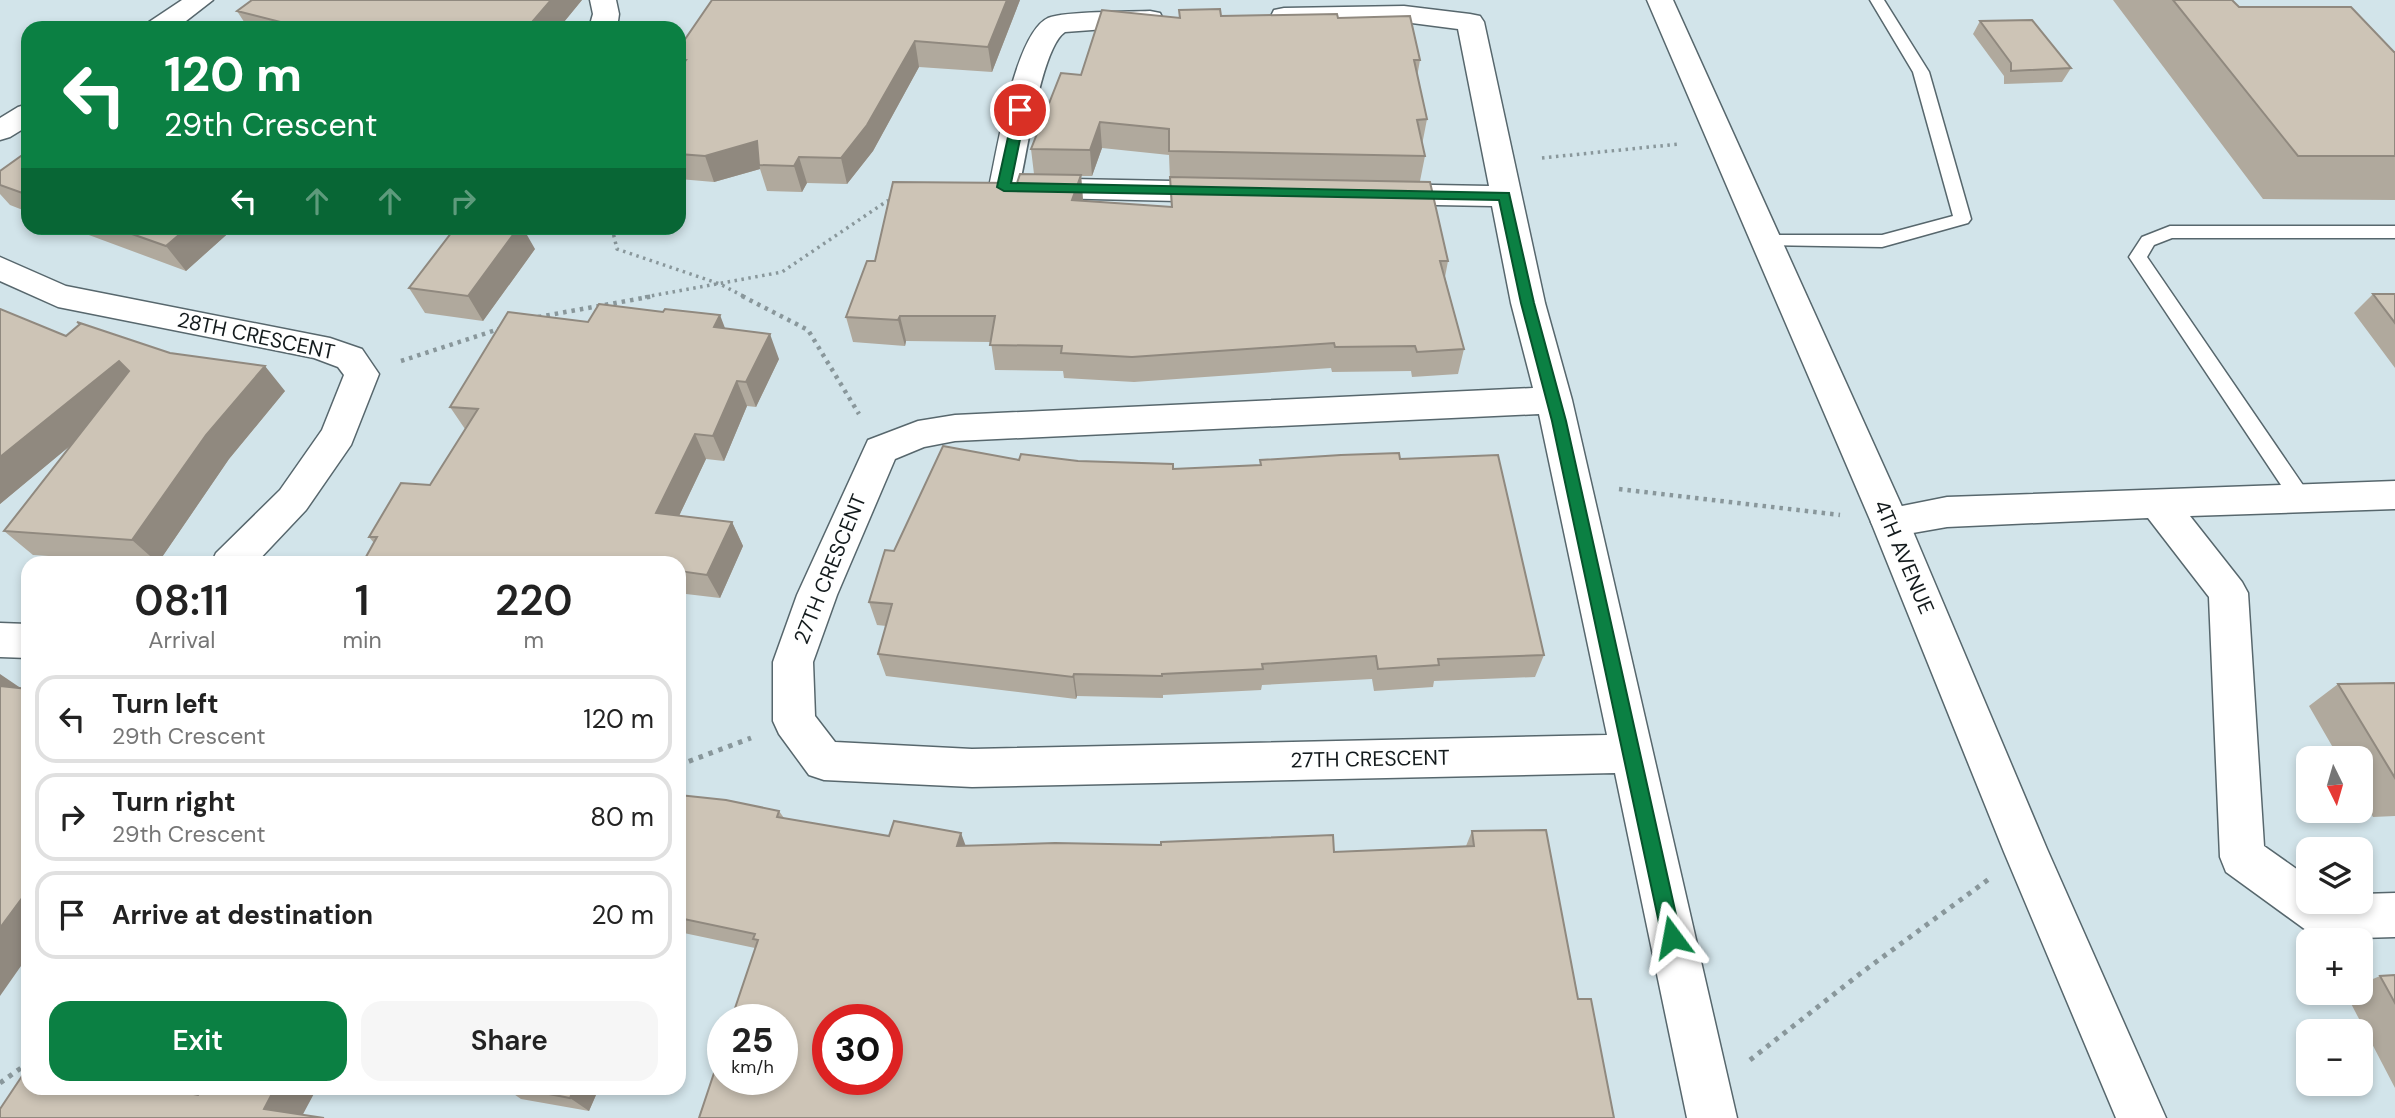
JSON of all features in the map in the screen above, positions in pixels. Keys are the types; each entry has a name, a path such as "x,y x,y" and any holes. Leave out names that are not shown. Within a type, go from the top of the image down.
{"street":[{"path":"169,21 200,0"},
{"path":"603,0 604,21"},
{"name":"4TH AVENUE","path":"1660,0 1890,522 2026,852 2141,1118"},
{"path":"1258,17 1404,14 1471,22 1528,303 1573,483 1709,1106"},
{"path":"1178,19 1058,24 1046,33 1031,67 1004,187 1255,192"},
{"path":"0,131 21,118"},
{"path":"1352,194 1502,178"},
{"name":"28TH CRESCENT","path":"0,268 58,296 318,347 350,358 362,374 338,435 293,499 238,556"},
{"path":"881,450 918,435 955,428 1554,400"},
{"name":"27TH CRESCENT","path":"881,450 817,595 793,662 794,721 824,761 972,768 1631,754"},
{"path":"1890,522 1947,512 2300,496 2395,495"},
{"path":"2158,503 2228,593 2242,857 2326,917 2395,915"},
{"path":"0,640 21,641"}],"lane":[{"path":"1765,241 1882,241 1962,219 1921,72 1877,0"},
{"path":"2300,496 2137,257 2148,241 2171,232 2395,232"}],"path":[{"path":"1502,178 1616,152 1720,139"},
{"path":"529,319 782,272 887,201 900,199"},
{"path":"614,235 617,249 720,284 808,330 881,450"},
{"path":"362,374 503,327"},
{"path":"1573,483 1890,522"},
{"path":"686,762 794,721"},
{"path":"1709,1106 1861,973 2026,852"},
{"path":"0,1083 21,1068"}],"building":[{"path":"252,0 551,0 533,21 276,21 237,11"},
{"path":"712,0 1007,0 988,47 915,41 867,125 841,158 799,157 794,166 759,165 757,141 705,156 686,155 686,38"},
{"path":"2173,0 2232,0 2239,7 2351,7 2395,52 2395,156 2298,156"},
{"path":"1220,9 1221,16 1410,16 1420,60 1414,60 1427,119 1417,120 1425,156 1169,151 1169,129 1100,122 1090,150 1031,149 1061,73 1081,75 1102,10 1180,18 1179,10"},
{"path":"2032,20 2071,68 2011,71 2011,63 1980,21"},
{"path":"21,156 21,192 0,185 0,171"},
{"path":"1020,174 1081,175 1072,200 1172,207 1170,177 1430,182 1448,261 1440,261 1464,349 1417,352 1415,346 1335,347 1334,343 1132,357 1061,353 1062,346 990,345 995,316 900,316 898,320 846,317 867,261 875,261 893,182 1017,183"},
{"path":"135,235 179,235 166,246"},
{"path":"450,235 513,235 468,296 409,288"},
{"path":"2373,294 2395,294 2395,323"},
{"path":"599,304 663,312 665,309 720,315 714,327 770,334 746,382 737,381 713,436 695,434 656,513 732,522 707,575 686,572 686,556 366,556 377,537 369,537 401,483 430,485 478,409 450,407 508,312 588,322"},
{"path":"0,309 66,336 80,324 77,322 170,353 265,366 206,435 132,540 4,531 129,371 119,361 0,457"},
{"path":"943,446 1019,460 1021,454 1078,461 1173,464 1173,469 1261,465 1260,460 1341,455 1399,453 1400,459 1498,455 1544,655 1438,659 1439,665 1378,669 1376,656 1262,664 1263,669 1162,676 1074,674 1073,677 878,654 892,604 869,602 885,550 894,551"},
{"path":"2395,683 2395,778 2338,684"},
{"path":"0,686 21,688 21,900 0,928"},
{"path":"686,796 726,800 779,811 777,817 889,836 894,821 961,833 957,846 1055,843 1161,845 1161,842 1333,835 1334,852 1474,846 1472,831 1546,830 1578,999 1591,999 1614,1118 699,1118 707,1094 798,1095 798,1004 736,1004 758,940 753,939 755,934 686,919"},
{"path":"2395,975 2395,1003 2380,976"},
{"path":"21,1078 21,1095 271,1095 264,1109 324,1118 0,1118 0,1109"}],"route":[{"path":"1020,110 1004,187 1504,196 1559,421 1672,937"}]}
